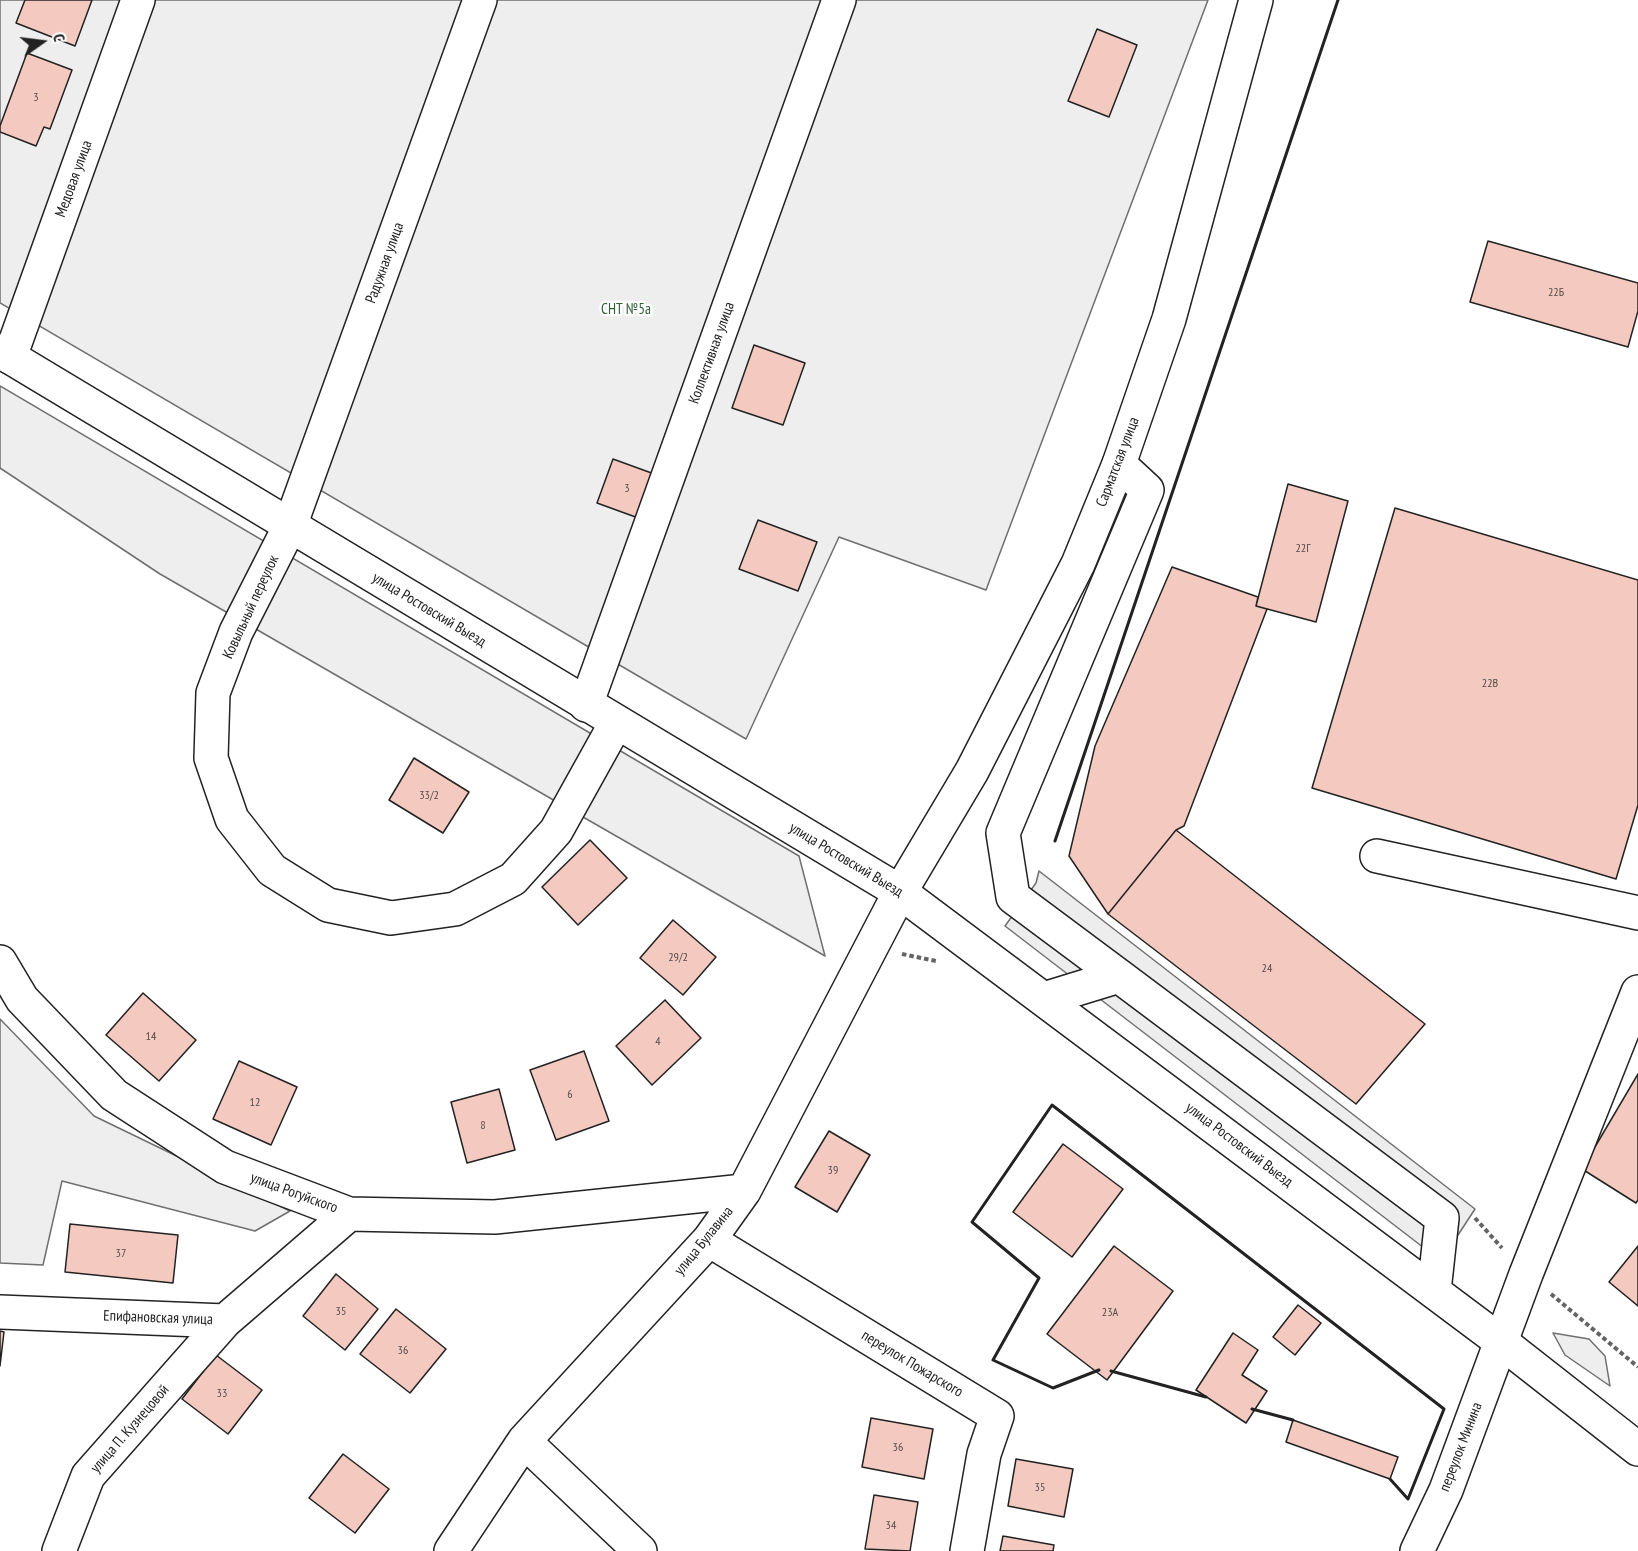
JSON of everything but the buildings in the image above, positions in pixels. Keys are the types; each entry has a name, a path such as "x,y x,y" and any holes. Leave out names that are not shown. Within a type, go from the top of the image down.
{"street":[{"name":"Медовая улица","path":"5,354 138,0"},
{"name":"Радужная улица","path":"290,526 480,0"},
{"name":"Коллективная улица","path":"586,705 839,0"},
{"name":"Сарматская улица","path":"900,892 972,771 1067,585 1119,464 1169,319 1256,0"},
{"name":"улица Ростовский Выезд","path":"5,354 900,892 1500,1341 1638,1449"},
{"path":"1119,464 1147,490 1003,834 1013,897 1442,1218 1434,1292"},
{"name":"Ковыльный переулок","path":"290,526 236,632 213,693 211,758 232,819 272,870 328,904 391,918 455,909 513,879 556,831 616,723"},
{"path":"1377,856 1638,913"},
{"name":"улица Булавина","path":"452,1551 524,1441 709,1239 744,1191 900,892"},
{"name":"улица Рогуйского","path":"0,962 22,999 114,1095 225,1167 349,1214 495,1217 744,1191"},
{"path":"1044,999 1119,976"},
{"name":"переулок Минина","path":"1417,1551 1446,1490 1500,1341 1638,992"},
{"name":"Епифановская улица","path":"0,1312 225,1320 349,1214"},
{"name":"переулок Пожарского","path":"709,1239 997,1416 984,1454 967,1551"},
{"name":"улица П. Кузнецовой","path":"59,1551 88,1476 225,1320"},
{"path":"524,1441 640,1551"}],"green space":[{"name":"СНТ №5а","path":"0,0 1208,0 986,590 839,537 746,739 0,303"},
{"path":"0,386 799,856 825,956 160,574 0,468"},
{"path":"0,1019 94,1116 290,1211 255,1231 62,1181 43,1265 0,1263"},
{"path":"1553,1333 1589,1339 1605,1356 1610,1386 1565,1355"}],"shaded area":[{"path":"1039,871 1475,1209 1441,1261 1005,926 1036,883"}],"wall":[{"path":"1055,841 1338,0"},
{"path":"1099,1370 1053,1388 993,1360 1039,1278 972,1222 1052,1105 1444,1409 1408,1499 1390,1479"},
{"path":"1111,1371 1206,1397"},
{"path":"1252,1409 1293,1420"}]}
